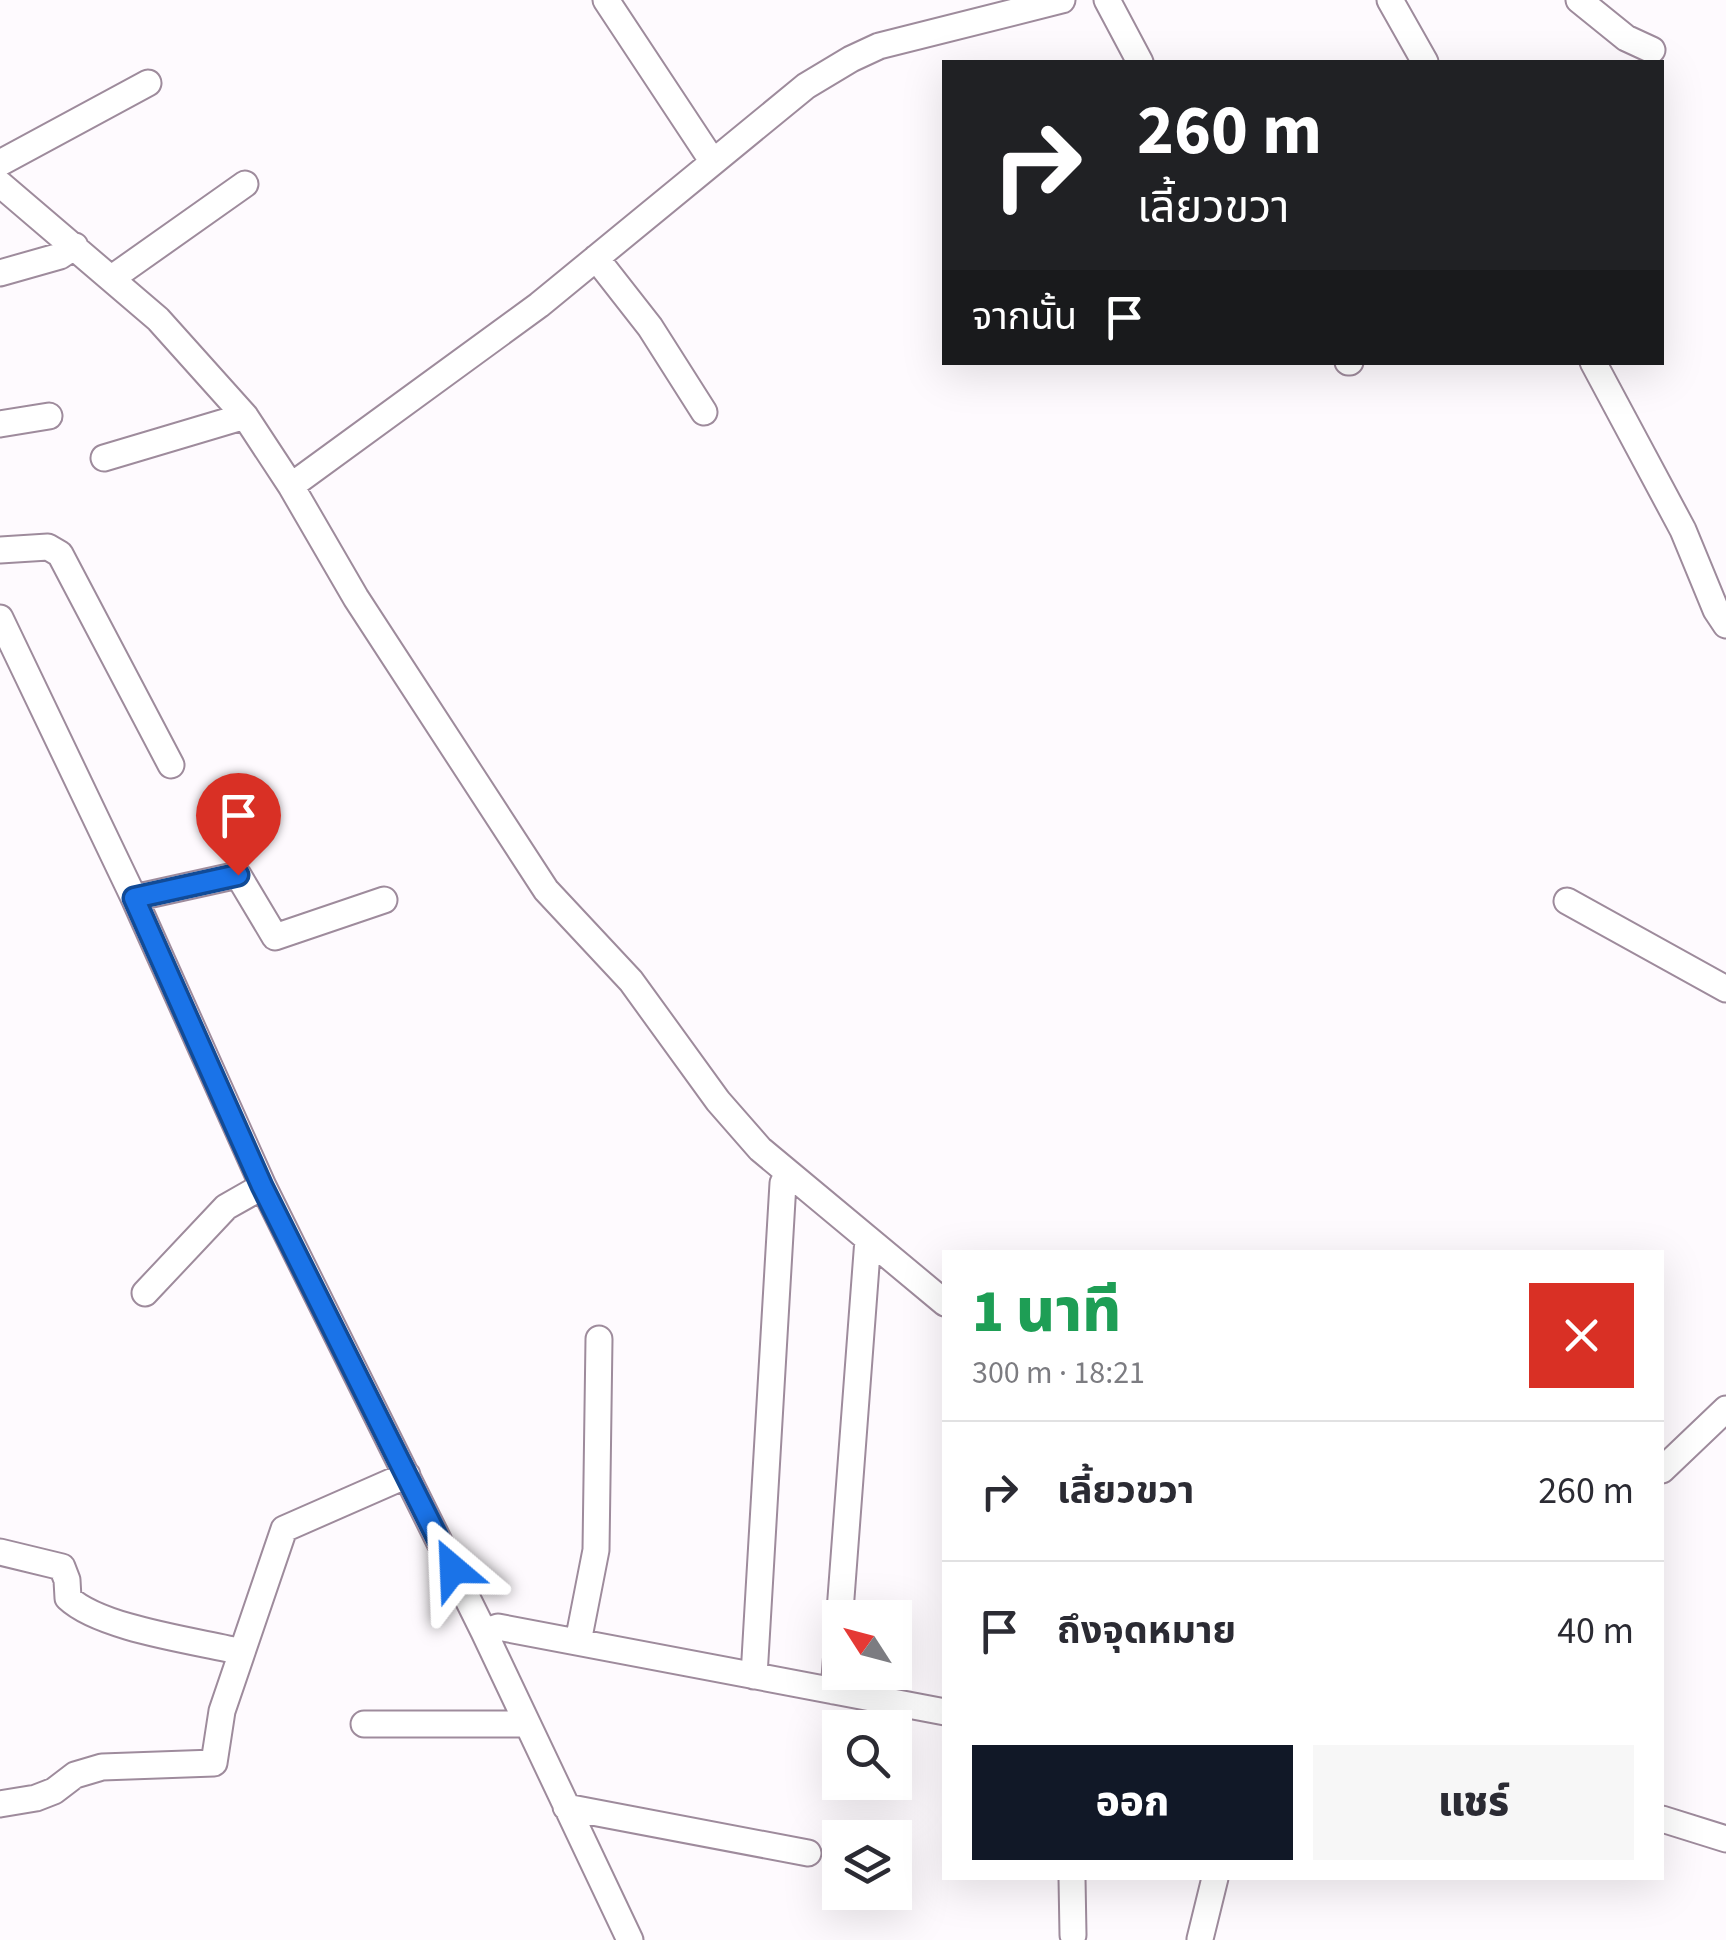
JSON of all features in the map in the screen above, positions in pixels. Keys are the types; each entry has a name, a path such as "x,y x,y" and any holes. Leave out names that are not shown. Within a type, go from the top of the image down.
{"street":[{"path":"606,0 714,162"},
{"path":"291,486 539,305 806,86 879,46 1062,0"},
{"path":"1107,0 1139,60"},
{"path":"1390,0 1424,60"},
{"path":"1580,0 1626,38 1652,50"},
{"path":"0,163 148,83"},
{"path":"0,184 158,318 245,416 356,598 546,890 630,981 718,1101 760,1148 942,1301"},
{"path":"112,278 246,184"},
{"path":"0,273 60,256 75,246"},
{"path":"596,258 650,327 704,412"},
{"path":"1595,365 1683,530 1726,625"},
{"path":"0,424 49,416"},
{"path":"104,458 245,416"},
{"path":"0,550 48,547 60,554 170,765"},
{"path":"0,618 9,660 134,898 262,1186 484,1632 630,1940"},
{"path":"134,898 238,875 275,937 384,900"},
{"path":"1566,901 1726,989"},
{"path":"754,1676 782,1183 788,1172"},
{"path":"145,1293 226,1207 262,1186"},
{"path":"834,1691 868,1239"},
{"path":"578,1642 596,1550 599,1339"},
{"path":"1664,1468 1726,1409"},
{"path":"0,1804 36,1798 54,1791 74,1775 102,1767 214,1762 222,1711 284,1529 407,1475"},
{"path":"0,1552 62,1568 68,1598 102,1616 242,1652"},
{"path":"484,1632 498,1627 942,1711"},
{"path":"364,1724 527,1724"},
{"path":"566,1806 808,1853"},
{"path":"1664,1820 1726,1839"},
{"path":"1072,1880 1073,1934"},
{"path":"1200,1939 1215,1880"}],"route":[{"path":"238,875 134,898 262,1186 453,1569"}]}
